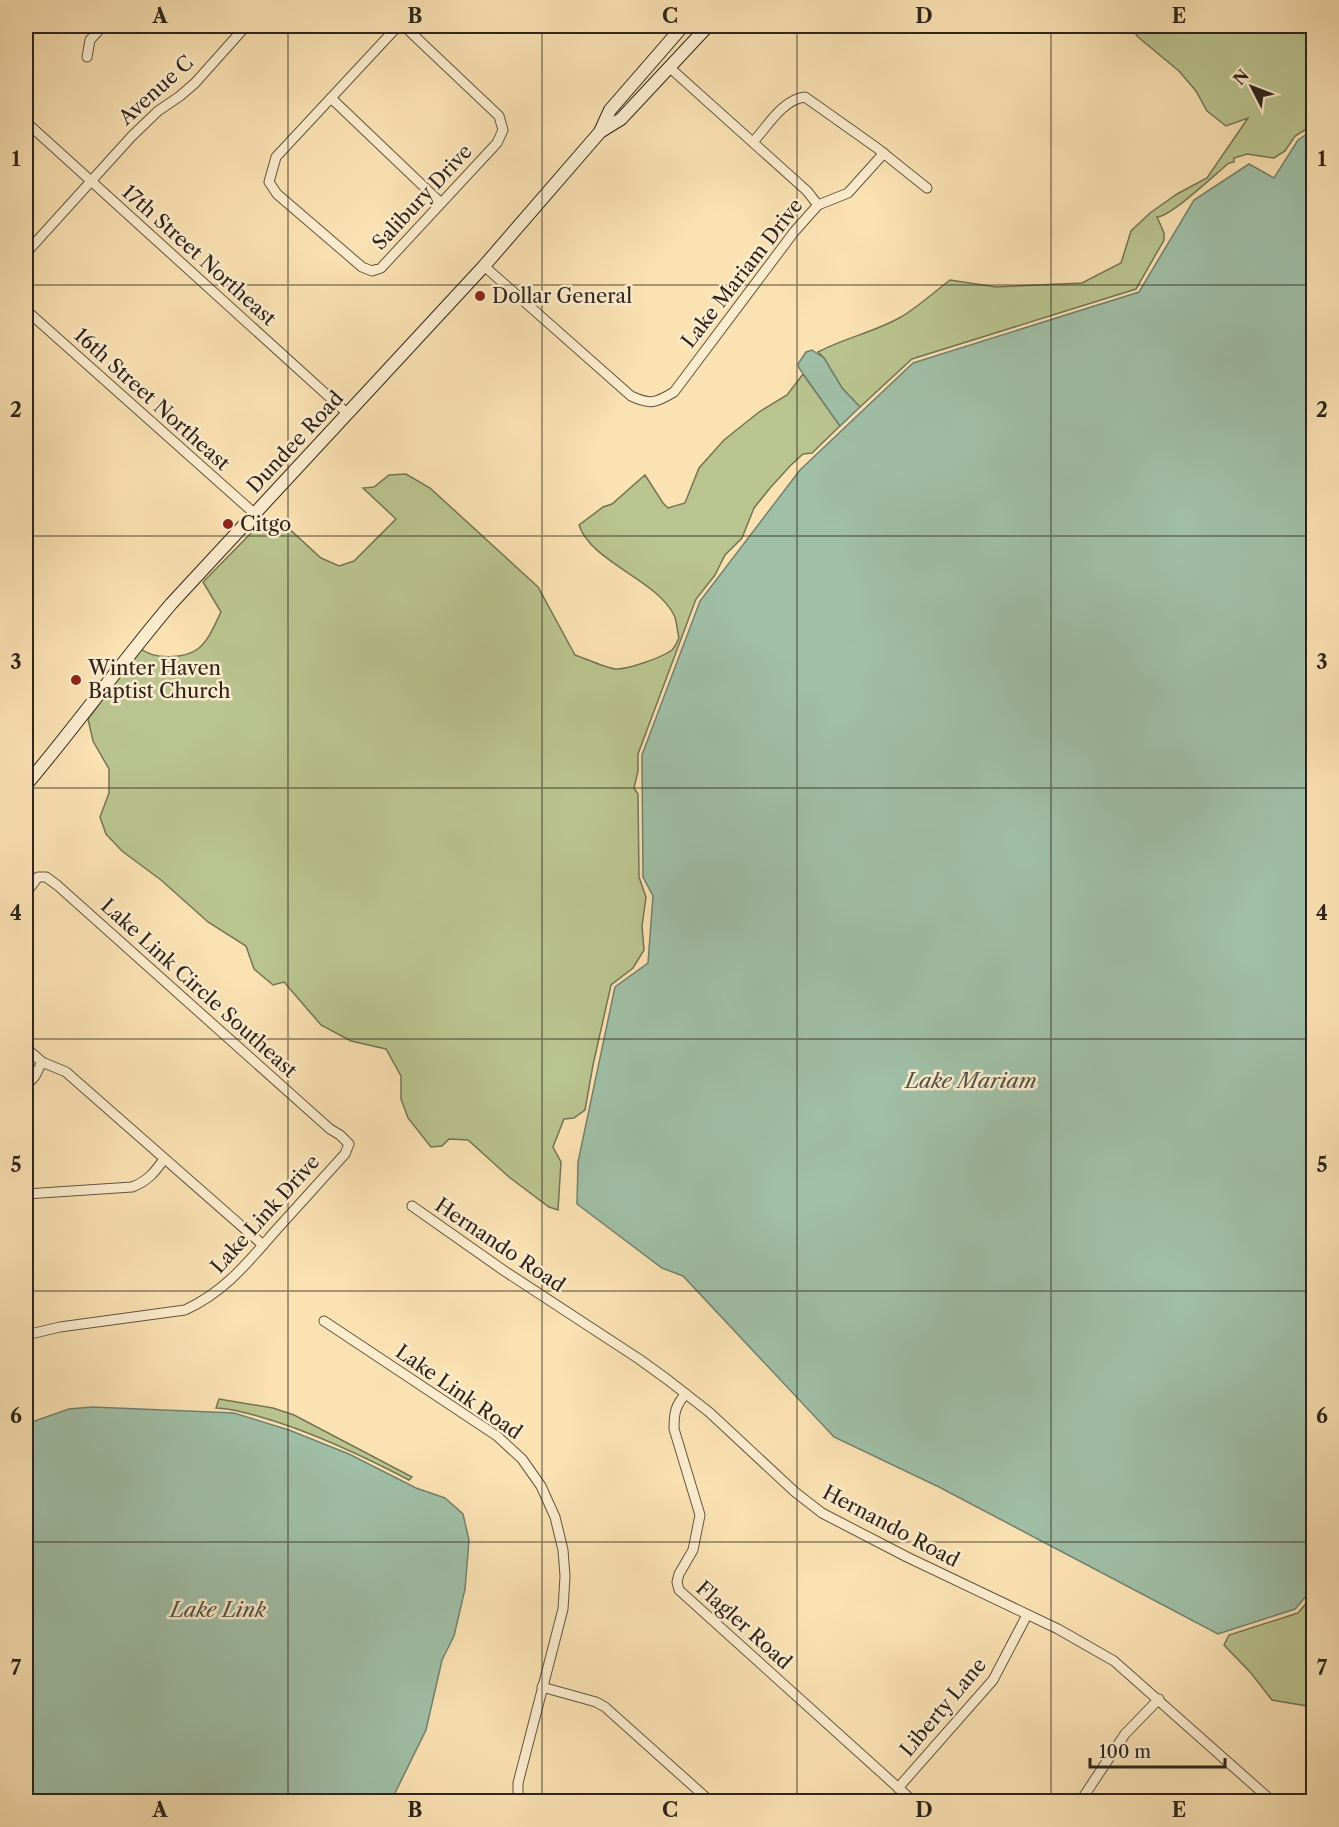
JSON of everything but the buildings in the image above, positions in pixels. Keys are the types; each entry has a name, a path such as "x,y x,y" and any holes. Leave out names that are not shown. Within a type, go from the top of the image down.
{"main road":[{"name":"Dundee Road","path":"26,785 76,726 131,651 171,604 484,266 600,132 610,110 683,26"},
{"name":"Dundee Road","path":"600,132 621,119 708,26"}],"street":[{"path":"87,57 90,40 103,26"},
{"name":"Avenue C","path":"26,254 148,120 195,83 246,26"},
{"name":"Salibury Drive","path":"398,26 276,157 269,182 277,194 362,267 372,271 381,268 497,142 503,130 499,116 404,26"},
{"name":"Lake Mariam Drive","path":"484,266 631,396 646,403 660,400 674,392 772,258 818,204 807,191 669,68"},
{"path":"753,142 785,106 794,99 805,97 884,153 927,188"},
{"path":"330,98 441,203"},
{"name":"17th Street Northeast","path":"26,122 348,414"},
{"path":"818,204 848,193 884,153"},
{"name":"16th Street Northeast","path":"26,310 255,514"},
{"name":"Lake Link Circle Southeast","path":"26,893 38,877 46,877 57,885 349,1144"},
{"path":"26,1048 42,1062 66,1071 263,1245"},
{"path":"26,1086 42,1062"},
{"name":"Lake Link Drive","path":"26,1335 60,1327 185,1310 203,1302 220,1290 245,1266 345,1154 349,1144"},
{"path":"26,1194 132,1187 152,1176 164,1159"},
{"name":"Hernando Road","path":"412,1206 502,1270 639,1359 686,1394 709,1412 795,1492 822,1513 1106,1656 1159,1699 1273,1802"},
{"name":"Lake Link Road","path":"324,1321 497,1436 522,1459 541,1486 555,1517 563,1550 566,1576 563,1609 519,1777 518,1797 522,1802"},
{"name":"Flagler Road","path":"686,1394 678,1402 674,1416 674,1429 700,1515 693,1550 679,1574 677,1582 679,1590 914,1802"},
{"name":"Liberty Lane","path":"898,1788 993,1680 1027,1615"},
{"path":"542,1687 596,1702 605,1707 711,1802"},
{"path":"1080,1802 1125,1734 1159,1699"}],"shaded area":[{"path":"1130,26 1313,26 1313,125 1295,136 1285,151 1274,158 1247,154 1234,158 1234,162 1229,163 1173,210 1157,217 1164,233 1164,240 1136,289 912,359 860,407 842,388 818,352 901,317 950,280 996,287 1082,283 1121,263 1131,231 1150,213 1177,194 1207,178 1248,118 1226,126 1207,111 1196,91 1179,71 1138,37"},
{"path":"803,374 840,426 812,453 803,454 770,488 754,508 742,538 725,555 715,575 696,599 638,754 638,771 634,788 638,794 639,877 646,897 642,926 644,950 633,968 611,985 585,1110 574,1118 564,1119 553,1147 561,1162 558,1210 549,1207 509,1177 468,1140 449,1139 442,1146 431,1147 408,1118 401,1099 401,1076 386,1049 351,1041 321,1025 284,982 273,985 254,969 246,946 208,922 161,880 122,851 106,834 100,817 109,793 109,769 93,741 88,719 140,648 153,655 169,657 193,652 203,645 221,612 203,582 260,524 275,522 286,526 321,558 339,566 354,561 396,519 363,488 374,487 389,475 406,474 430,488 538,587 575,655 615,669 636,665 661,656 672,650 679,638 674,615 653,591 596,550 579,525 603,507 612,504 645,475 668,508 685,503 699,468 724,440 759,412 787,395"},
{"path":"219,1399 273,1408 294,1415 412,1477 409,1480 309,1433 245,1413 216,1408"},
{"path":"1313,1595 1313,1707 1272,1700 1251,1673 1224,1645 1229,1635 1298,1613"}],"water":[{"name":"Lake Mariam","path":"1313,130 1313,1588 1295,1609 1218,1634 939,1487 834,1437 683,1276 662,1268 577,1204 578,1162 615,987 648,963 653,896 643,877 642,755 700,601 800,470 913,363 1139,292 1194,200 1249,164 1274,178 1298,140"},
{"path":"812,350 824,358 842,388 860,407 840,426 799,368 798,364 806,352"},
{"name":"Lake Link","path":"92,1407 234,1413 289,1430 349,1454 416,1488 445,1498 463,1514 469,1540 465,1589 454,1636 442,1660 426,1730 391,1801 29,1801 26,1797 26,1424 69,1409"}],"place":[{"name":"Dollar General","path":"480,296"},
{"name":"Citgo","path":"228,524"},
{"name":"Winter Haven Baptist Church","path":"76,680"}]}
